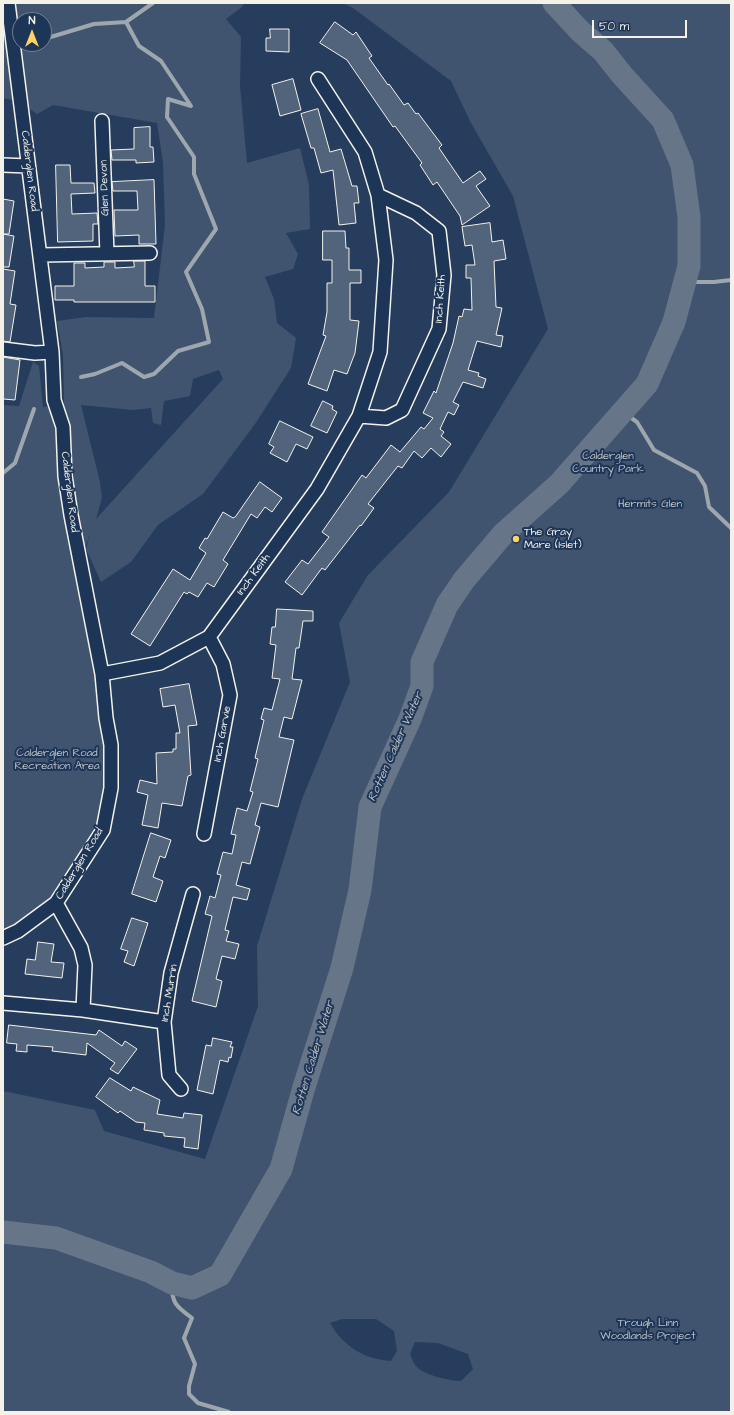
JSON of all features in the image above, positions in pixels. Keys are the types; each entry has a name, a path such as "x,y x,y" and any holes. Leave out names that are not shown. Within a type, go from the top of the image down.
{"street":[{"name":"Calderglen Road","path":"3,938 18,931 56,904 103,830 111,788 111,745 106,718 102,674 71,516 65,476 63,427 54,400 52,352 41,255 28,166 8,3"},
{"name":"Inch Keith","path":"102,674 160,663 209,637 317,489 359,416 380,352 386,260 378,196 364,152 318,79"},
{"name":"Glen Devon","path":"102,121 107,254"},
{"path":"3,165 28,166"},
{"name":"Inch Keith","path":"359,416 386,418 402,410 439,329 444,274 439,231 416,213 378,196"},
{"path":"41,255 150,253"},
{"path":"3,349 34,353 52,352"},
{"name":"Inch Garvie","path":"204,834 230,694 223,664 209,637"},
{"name":"Inch Murrin","path":"182,1089 169,1075 164,1022 171,973 193,894"},
{"path":"56,904 81,948 85,965 83,1010"},
{"path":"3,1003 83,1010 164,1022"}],"green space":[{"name":"Calderglen Road Recreation Area","path":"3,3 244,3 242,7 226,19 241,37 240,86 247,163 300,148 309,185 310,229 286,233 298,254 293,269 265,277 274,299 277,323 296,338 291,368 255,424 203,494 158,525 131,562 101,582 86,549 90,534 79,565 111,745 103,830 56,903 3,938 3,405 19,406 33,362 39,366 43,407 64,404 63,355 57,321 86,317 154,318 165,225 163,163 157,123 53,105 37,114 20,102 3,98","holes":["219,370 223,379 96,519 102,498 100,482 81,405 133,410 151,408 153,423 161,425 164,401 190,396 193,379"]},
{"path":"343,3 731,3 731,1412 3,1412 3,1091 95,1110 104,1131 205,1159 258,1006 257,946 302,799 350,682 339,623 368,575 449,492 548,329 513,196 471,123 451,81 353,8","holes":["342,1319 376,1319 394,1331 397,1351 391,1361 372,1358 348,1345 330,1323","415,1342 438,1343 468,1354 473,1369 461,1381 444,1379 430,1375 419,1369 413,1362 410,1354"]}],"building":[{"path":"335,22 353,35 356,32 372,56 369,58 388,85 389,84 404,105 408,103 416,114 418,113 442,145 439,148 463,183 480,171 486,179 476,186 490,206 462,225 460,216 437,182 433,185 420,165 422,163 395,126 393,127 347,60 320,43"},
{"path":"270,29 289,29 289,52 266,51 266,38 270,38"},
{"path":"293,79 301,110 280,116 272,85"},
{"path":"318,109 330,152 341,149 352,186 357,186 359,203 354,203 356,223 339,225 333,170 321,173 314,148 311,148 301,114"},
{"path":"150,127 150,147 153,147 154,162 136,163 136,160 112,160 111,150 134,149 134,128"},
{"path":"56,165 70,165 71,183 94,183 95,193 71,194 72,214 97,213 98,224 93,224 93,241 58,242"},
{"path":"154,180 156,244 139,244 139,235 115,236 114,210 138,210 137,191 113,191 112,182"},
{"path":"3,199 14,201 9,234 3,234"},
{"path":"490,223 492,242 503,240 506,259 494,261 496,307 502,308 496,335 503,336 501,347 477,341 468,370 479,373 478,376 486,379 483,388 463,382 453,402 459,405 454,415 448,412 440,429 444,432 441,436 451,444 441,457 431,448 422,458 414,451 402,468 398,466 368,504 374,508 361,526 360,525 325,570 322,568 302,595 285,582 302,560 308,564 329,537 322,532 362,475 366,478 391,445 400,452 421,427 424,429 433,418 423,413 434,391 436,393 453,343 459,316 462,317 464,309 472,310 471,278 466,278 466,265 475,265 472,245 465,246 462,227"},
{"path":"323,231 345,231 346,248 349,248 349,270 361,270 361,283 350,283 350,320 359,321 355,353 347,374 334,370 327,391 308,384 326,336 323,335 327,312 327,283 332,283 332,260 323,260"},
{"path":"3,234 14,236 9,267 3,267"},
{"path":"134,261 145,261 145,286 155,286 155,302 74,302 74,300 55,300 55,286 74,286 74,263 85,263 85,268 104,267 104,262 115,262 115,268 134,267"},
{"path":"3,269 15,271 10,304 16,305 10,342 3,341"},
{"path":"3,357 20,360 15,400 3,399"},
{"path":"323,401 333,406 332,409 337,412 327,433 311,426"},
{"path":"280,421 313,437 307,449 296,444 287,462 270,453 274,447 269,444"},
{"path":"260,482 282,498 272,512 265,507 257,518 251,514 223,560 228,564 214,587 207,583 198,597 189,592 187,594 184,592 150,646 131,634 173,569 190,580 206,553 199,548 205,538 207,539 223,512 233,518 235,517"},
{"path":"277,609 313,611 313,621 303,621 299,648 296,648 292,679 302,680 292,719 284,717 279,737 294,740 278,807 261,803 255,825 260,827 250,864 242,862 236,885 250,889 247,900 233,897 225,930 229,931 226,941 239,944 235,959 222,956 216,979 222,981 216,1007 192,1001 212,916 205,914 210,896 215,898 221,875 217,874 223,852 232,854 236,835 231,834 237,808 247,811 253,792 250,791 258,759 255,758 264,720 261,719 264,708 272,710 280,679 272,678 276,645 270,644 272,627 275,627"},
{"path":"189,684 197,725 188,726 191,775 188,776 182,806 162,803 158,828 142,825 148,795 137,792 140,780 157,784 156,753 173,752 173,749 176,749 176,733 180,733 175,705 163,707 160,689"},
{"path":"151,833 171,840 165,858 160,856 153,877 163,881 156,902 132,894"},
{"path":"132,918 148,923 134,966 124,962 128,951 121,949"},
{"path":"38,942 54,944 51,962 64,963 62,978 25,974 27,959 35,960"},
{"path":"9,1025 96,1035 99,1030 122,1046 125,1041 137,1049 118,1074 110,1069 115,1063 87,1043 86,1055 52,1051 53,1047 27,1045 27,1052 16,1051 17,1044 7,1043"},
{"path":"213,1038 232,1042 230,1047 233,1047 231,1058 229,1057 228,1062 220,1060 213,1094 197,1090 206,1045 211,1046"},
{"path":"110,1078 131,1091 133,1087 160,1100 157,1114 183,1118 184,1113 202,1115 198,1149 184,1147 185,1138 164,1136 164,1133 144,1130 145,1123 136,1122 120,1111 118,1113 96,1097"}],"waterway":[{"path":"81,377 95,374 122,363 144,377 154,374 178,351 209,342 202,309 186,272 216,229 194,174 194,157 167,117 168,99 191,106 161,61 139,46 126,22 153,3"},
{"name":"Rotten Calder Water","path":"3,1232 56,1238 151,1272 172,1283 192,1288 220,1275 281,1169 304,1087 342,968 360,890 370,807 410,719 422,686 422,662 447,605 464,580 504,533 559,484 647,384 674,322 689,266 689,217 682,165 663,120 622,75 603,51 580,31 554,3"},
{"path":"52,37 94,24 126,22"},
{"path":"685,282 714,282 731,280"},
{"path":"3,473 15,463 34,409"},
{"path":"623,412 637,422 654,450 697,473 705,486 709,507 731,528"},
{"path":"172,1283 172,1290 176,1304 182,1311 192,1318 184,1338 195,1364 189,1386 189,1394 198,1403 229,1412"}],"place":[{"name":"The Gray Mare (Islet)","path":"516,539"}],"park label":[{"name":"Calderglen Country Park","path":"608,463"},
{"name":"Hermits Glen","path":"650,505"},
{"name":"Trough Linn Woodlands Project","path":"648,1330"}]}
